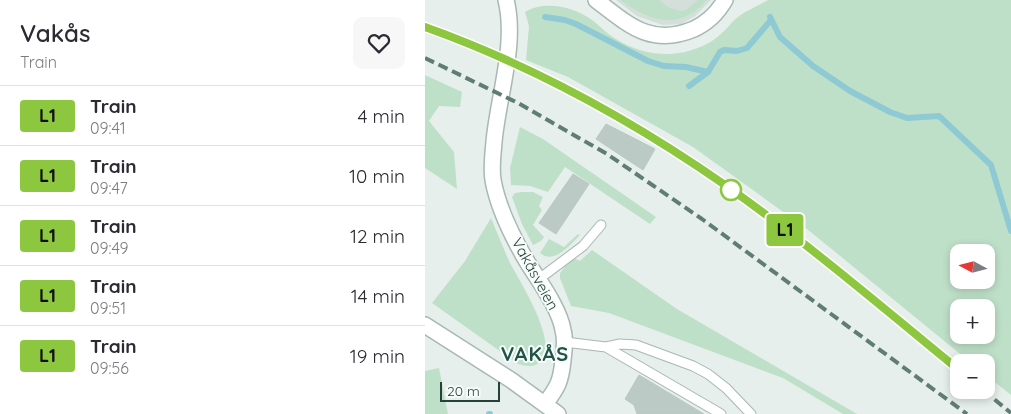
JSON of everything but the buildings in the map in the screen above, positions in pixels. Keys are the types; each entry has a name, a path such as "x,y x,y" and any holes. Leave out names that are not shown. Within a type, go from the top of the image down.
{"street":[{"name":"Vakåsveien","path":"506,0 510,28 492,160 493,179 506,221 527,261 539,279 563,328 565,342 562,374 557,389 545,404"},
{"path":"596,0 630,26 650,34 666,36 682,34 699,27 714,16 725,0"},
{"path":"426,327 558,414"}],"lane":[{"path":"539,279 583,246 601,224"},
{"path":"565,342 605,347 620,344 636,345 693,366 708,374 726,388 750,414"},
{"path":"605,347 721,414"},
{"path":"744,414 745,412 750,414"}],"shaded area":[{"path":"616,0 711,0 695,16 681,24 663,25 637,16"}],"green space":[{"path":"620,0 659,0 668,7 680,11 686,10 698,0 707,0 694,12 683,18 664,20 637,11"},
{"path":"768,0 1011,0 1011,395 995,382 995,354 960,354 807,229 693,147 568,77 526,60 529,26 525,12 541,6 559,7 585,15 628,46 642,51 663,54 684,52 711,42 745,12"},
{"path":"425,75 462,92 460,107 439,106 429,121 454,152 457,189 425,168"},
{"path":"520,127 543,139 656,217 650,224 565,167 548,192 530,186 511,185 510,168"},
{"path":"533,192 543,197 539,206 542,210 533,225 544,237 533,245 522,224 512,197 515,193"},
{"path":"491,218 509,261 542,327 545,353 540,362 532,366 518,364 432,303 465,261"},
{"path":"578,234 580,235 571,244 556,255 551,257 540,253 549,239 564,247"},
{"path":"592,250 677,309 857,414 843,414 783,378 609,313 571,306 560,278 560,273 572,257 580,261"},
{"path":"439,368 448,414 425,414 425,371"}],"waterway":[{"path":"545,17 576,24 648,61 664,66 686,67 708,72 720,52 724,50 737,51 747,48 771,20"},
{"path":"770,17 780,37 813,66 850,91 890,112 907,118 939,116 991,165 1011,231"},
{"path":"689,86 708,72"}],"railway":[{"path":"425,27 504,59 580,96 690,161 785,229 950,363"},
{"path":"425,58 518,103 607,154 702,219 967,414"},
{"path":"994,399 1011,413"}],"train":[{"name":"L1","path":"425,27 525,69 623,121 675,152 776,223 950,363"}],"district":[{"name":"VAKÅS","path":"535,354"}]}
